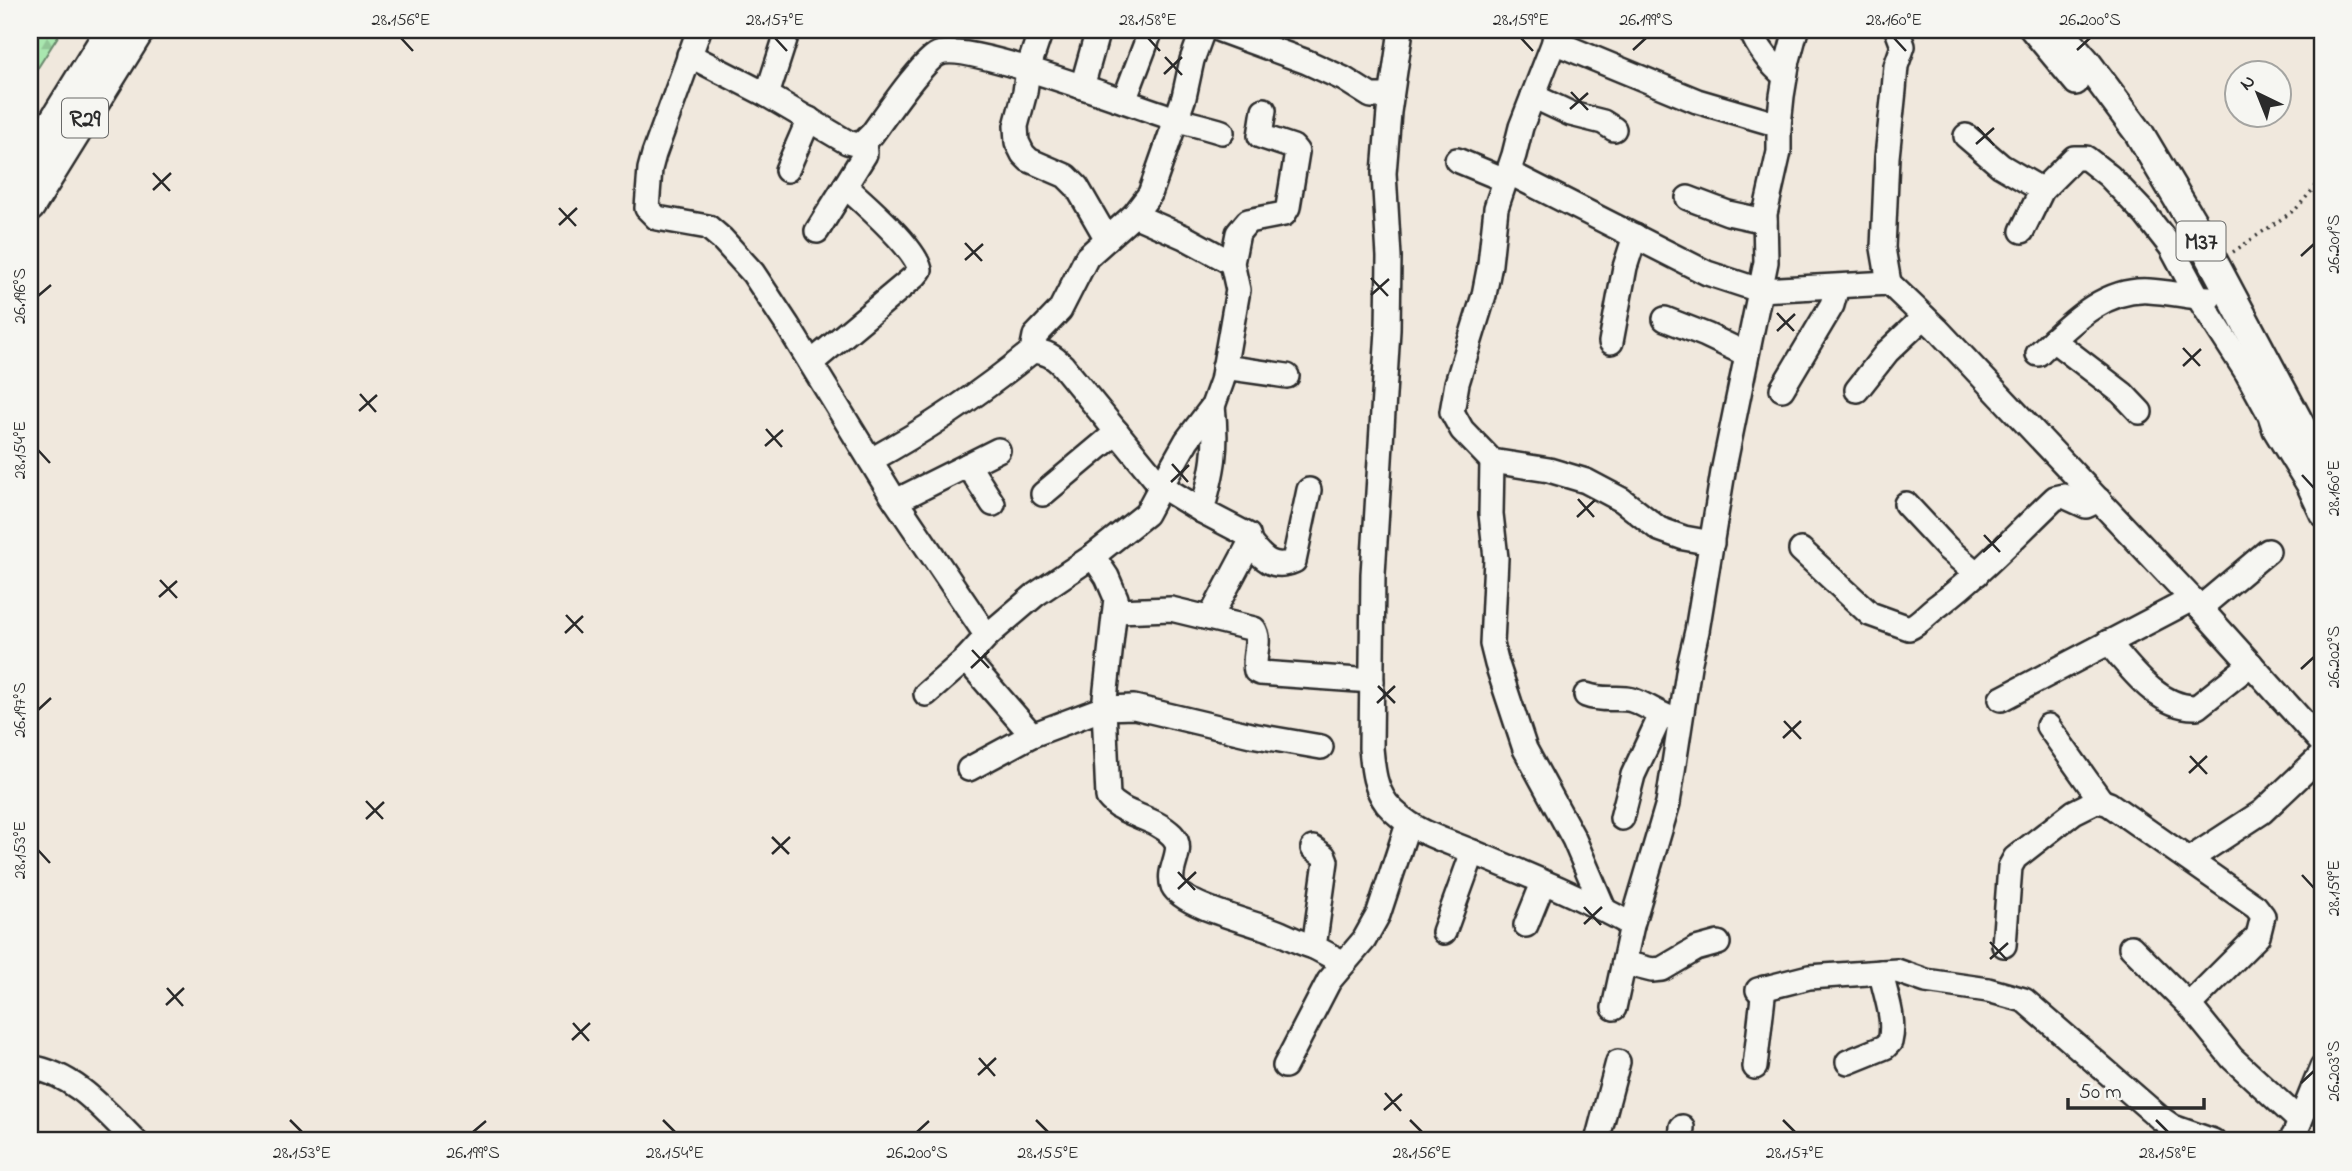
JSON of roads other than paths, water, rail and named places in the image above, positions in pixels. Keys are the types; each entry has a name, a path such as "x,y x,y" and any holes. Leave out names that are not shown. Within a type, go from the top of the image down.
{"main road":[{"name":"R29","path":"30,159 110,30"},
{"name":"R29","path":"30,207 140,30"},
{"name":"M37","path":"2058,30 2086,62 2139,133 2215,266 2322,466"}],"street":[{"path":"699,30 650,169 647,208 657,218 708,228 722,239 753,274 896,501 987,636"},
{"path":"767,95 788,30"},
{"path":"1041,30 1028,69 1026,92 1016,126 1017,142 1023,154 1030,160 1066,176 1077,187 1107,239"},
{"path":"1082,87 1098,30"},
{"path":"1124,101 1151,30"},
{"path":"871,460 925,430 1000,378 1032,351 1035,336 1060,310 1087,257 1134,215 1150,194 1203,30"},
{"path":"1220,30 1267,38 1371,96 1391,96"},
{"path":"1401,30 1391,96 1384,173 1389,257 1388,330 1373,574 1373,777 1385,801 1420,832 1474,852 1604,909 1632,925"},
{"path":"1751,30 1776,69 1785,76"},
{"path":"1614,1008 1632,925 1668,803 1671,718 1712,543 1746,354 1766,262 1765,220 1779,152 1779,125 1785,76 1796,30"},
{"path":"1897,30 1903,46 1896,66 1887,158 1883,248 1889,283 2099,500 2322,743"},
{"path":"2032,30 2076,83"},
{"path":"1712,543 1684,538 1659,529 1622,500 1586,481 1549,470 1492,461 1456,421 1452,412 1453,400 1484,295 1496,208 1554,36 1697,101 1726,112 1779,125"},
{"path":"689,55 767,95 847,142 858,145 864,142 936,55 945,51 1028,69 1175,119 1222,132"},
{"path":"1532,96 1570,114 1603,122 1614,129"},
{"path":"1202,511 1212,477 1216,448 1213,407 1224,367 1238,290 1232,263 1238,233 1244,224 1253,219 1284,214 1289,207 1297,152 1293,147 1260,136 1264,110"},
{"path":"787,170 809,119"},
{"path":"1966,136 2001,166 2042,190"},
{"path":"817,231 865,155 864,142"},
{"path":"2022,231 2042,190 2074,158 2085,158 2109,176 2145,214 2171,247 2198,298 2247,373 2322,514"},
{"path":"1457,160 1506,176 1707,273 1759,290 1889,283"},
{"path":"811,363 920,270 910,251 871,209 845,187"},
{"path":"1688,198 1728,213 1765,220"},
{"path":"1134,215 1184,237 1232,263"},
{"path":"1611,342 1625,267 1634,236"},
{"path":"1782,389 1832,304 1836,287"},
{"path":"2140,412 2122,393 2046,347 2094,305 2127,292 2148,290 2198,298 2233,299"},
{"path":"1857,390 1887,352 1924,317"},
{"path":"1665,319 1746,354"},
{"path":"1032,351 1052,355 1161,486 1248,535 1250,543 1264,561 1271,564 1291,564 1294,561 1308,490"},
{"path":"1224,367 1287,376"},
{"path":"926,694 1035,595 1093,556 1146,514 1187,440 1213,407"},
{"path":"1043,494 1117,432"},
{"path":"896,501 998,450"},
{"path":"1492,461 1491,514 1496,558 1492,644 1525,749 1574,839 1604,909"},
{"path":"968,466 993,504"},
{"path":"1801,550 1870,614 1909,628 1978,574 2055,498 2064,496 2086,506 2099,500"},
{"path":"1906,504 1947,548 1978,574"},
{"path":"1210,618 1250,543"},
{"path":"2001,699 2108,642 2196,604 2268,551"},
{"path":"1093,556 1116,598 1104,708 1108,797 1114,805 1153,820 1174,836 1178,846 1172,879 1178,893 1222,914 1314,947 1344,963"},
{"path":"1116,611 1171,609 1254,629 1258,636 1254,666 1256,671 1261,673 1372,681"},
{"path":"2108,642 2139,678 2166,699 2189,707 2197,707 2251,664"},
{"path":"966,659 1032,735"},
{"path":"1586,695 1606,700 1633,701 1671,718"},
{"path":"969,769 1032,735 1104,708 1134,708 1251,735 1321,747"},
{"path":"1622,818 1633,775 1671,718"},
{"path":"2048,726 2102,802"},
{"path":"2190,859 2262,812 2322,755"},
{"path":"2004,945 2010,867 2015,858 2074,811 2098,800 2109,804 2190,859 2256,907 2263,916 2258,936 2189,1005"},
{"path":"1285,1066 1329,982 1364,940 1378,915 1408,824"},
{"path":"1313,848 1324,856 1326,861 1314,947"},
{"path":"1444,932 1474,852"},
{"path":"1525,925 1543,883"},
{"path":"1624,963 1652,970 1662,969 1696,949 1718,943"},
{"path":"2131,947 2189,1005 2297,1135 2322,1066"},
{"path":"1755,1067 1761,989 1809,977 1897,971 1926,981 1988,990 2024,1000 2160,1118 2174,1127 2213,1141"},
{"path":"1848,1062 1885,1047 1890,1042 1893,1016 1885,995 1881,972"},
{"path":"1597,1141 1618,1062"},
{"path":"30,1067 49,1070 87,1092 135,1141"}]}
